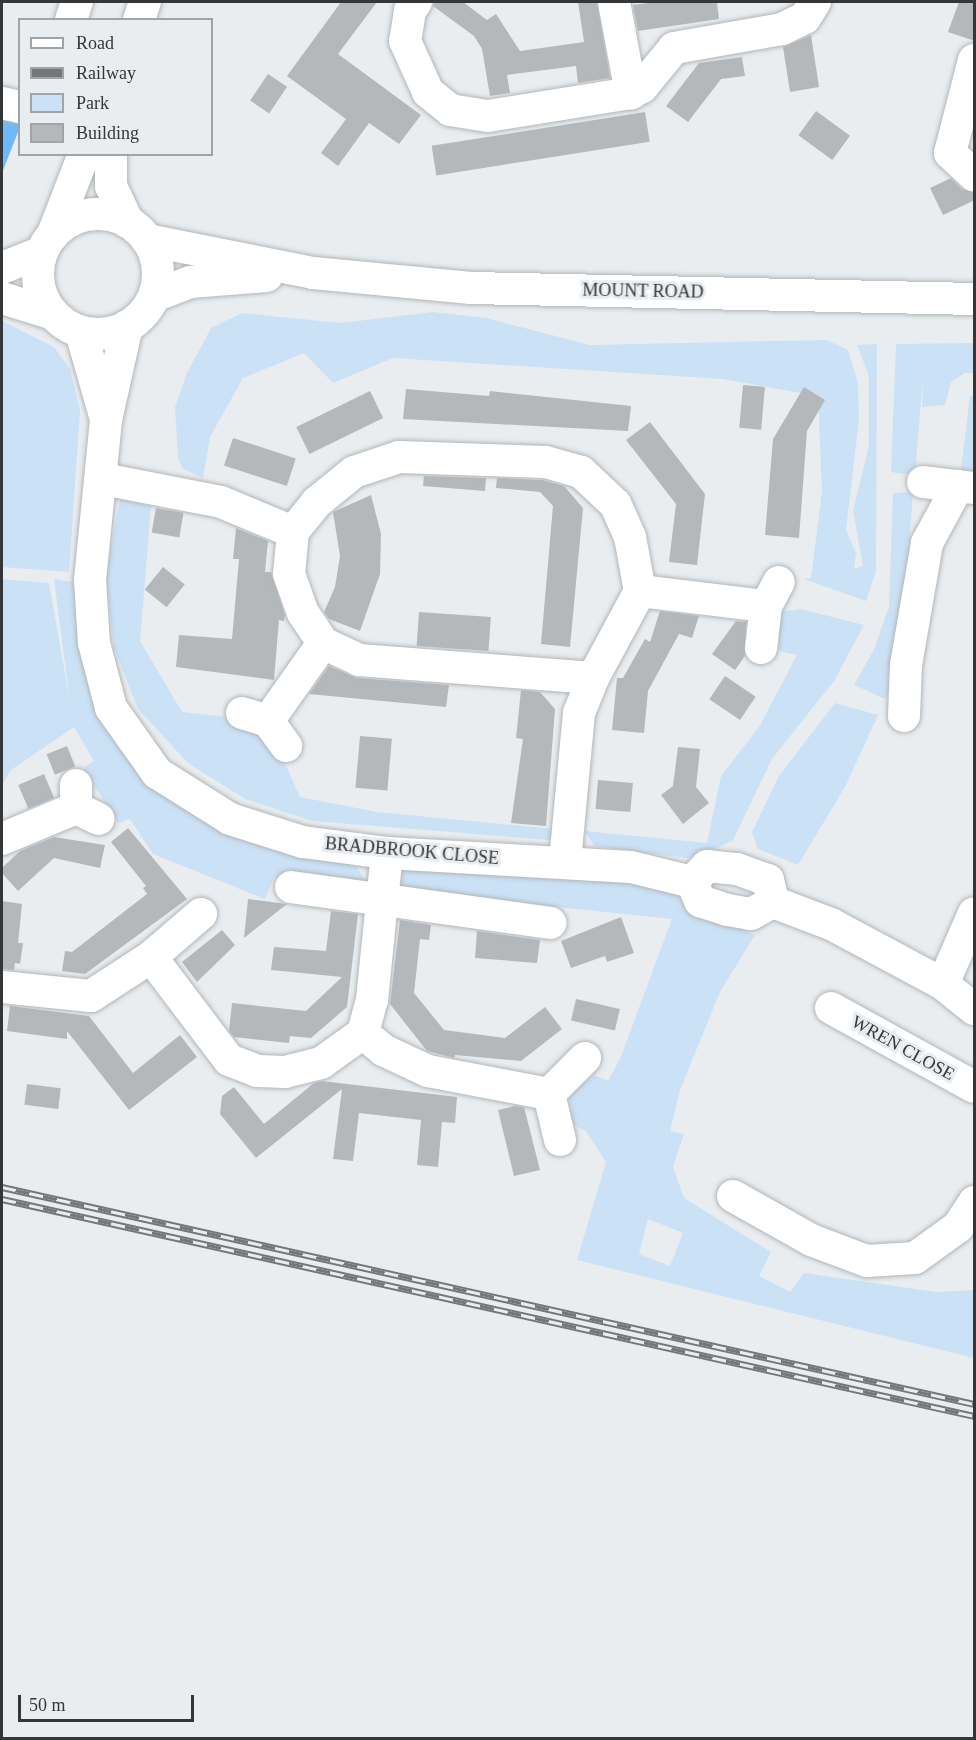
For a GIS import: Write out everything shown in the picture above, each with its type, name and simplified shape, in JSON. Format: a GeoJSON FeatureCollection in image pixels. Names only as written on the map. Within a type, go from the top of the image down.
{"type":"FeatureCollection","features":[{"type":"Feature","properties":{"kind":"street"},"geometry":{"type":"LineString","coordinates":[[72,18],[76,2]]}},
{"type":"Feature","properties":{"kind":"street"},"geometry":{"type":"LineString","coordinates":[[140,18],[145,2]]}},
{"type":"Feature","properties":{"kind":"street"},"geometry":{"type":"LineString","coordinates":[[416,2],[410,11],[405,41],[428,92],[450,110],[488,116],[631,93],[642,87],[674,48],[782,29],[805,18],[815,2]]}},
{"type":"Feature","properties":{"kind":"street"},"geometry":{"type":"LineString","coordinates":[[614,2],[631,93]]}},
{"type":"Feature","properties":{"kind":"street"},"geometry":{"type":"LineString","coordinates":[[975,60],[950,153],[975,175]]}},
{"type":"Feature","properties":{"kind":"street"},"geometry":{"type":"LineString","coordinates":[[2,103],[18,107]]}},
{"type":"Feature","properties":{"kind":"street"},"geometry":{"type":"LineString","coordinates":[[53,314],[42,295],[38,274],[83,156]]}},
{"type":"Feature","properties":{"kind":"street"},"geometry":{"type":"LineString","coordinates":[[2,298],[53,314],[81,332],[97,334],[127,326],[143,314],[154,296],[158,277],[156,257],[111,186],[111,156]]}},
{"type":"Feature","properties":{"kind":"street"},"geometry":{"type":"LineString","coordinates":[[2,268],[48,243],[66,223],[89,215],[113,216],[138,231]]}},
{"type":"Feature","properties":{"kind":"street","name":"MOUNT ROAD"},"geometry":{"type":"LineString","coordinates":[[138,231],[313,273],[471,288],[975,299]]}},
{"type":"Feature","properties":{"kind":"street","name":"MOUNT ROAD"},"geometry":{"type":"LineString","coordinates":[[154,296],[190,282],[313,273]]}},
{"type":"Feature","properties":{"kind":"street","name":"BRADBROOK CLOSE"},"geometry":{"type":"LineString","coordinates":[[127,326],[106,420],[103,479],[90,580],[94,643],[111,708],[157,773],[230,819],[303,842],[387,852],[565,861],[631,867],[692,882]]}},
{"type":"Feature","properties":{"kind":"street","name":"BRADBROOK CLOSE"},"geometry":{"type":"LineString","coordinates":[[81,332],[106,420]]}},
{"type":"Feature","properties":{"kind":"street"},"geometry":{"type":"LineString","coordinates":[[565,861],[579,713],[593,678],[640,591],[630,537],[615,504],[580,472],[545,462],[399,457],[354,472],[317,502],[293,532],[289,574],[303,613],[323,643],[359,660],[593,678]]}},
{"type":"Feature","properties":{"kind":"street"},"geometry":{"type":"LineString","coordinates":[[103,479],[221,502],[293,532]]}},
{"type":"Feature","properties":{"kind":"street"},"geometry":{"type":"LineString","coordinates":[[904,716],[906,665],[927,543],[966,487],[923,482]]}},
{"type":"Feature","properties":{"kind":"street"},"geometry":{"type":"LineString","coordinates":[[640,591],[772,594],[761,648]]}},
{"type":"Feature","properties":{"kind":"street"},"geometry":{"type":"LineString","coordinates":[[286,746],[255,717],[323,643]]}},
{"type":"Feature","properties":{"kind":"street"},"geometry":{"type":"LineString","coordinates":[[2,839],[84,804]]}},
{"type":"Feature","properties":{"kind":"street"},"geometry":{"type":"LineString","coordinates":[[151,957],[229,1060],[257,1071],[285,1072],[321,1063],[363,1033],[372,1000],[387,852]]}},
{"type":"Feature","properties":{"kind":"street"},"geometry":{"type":"LineString","coordinates":[[706,866],[737,868],[768,880],[772,902],[751,914],[728,910],[700,901],[692,882],[706,866]]}},
{"type":"Feature","properties":{"kind":"street"},"geometry":{"type":"LineString","coordinates":[[291,887],[551,923]]}},
{"type":"Feature","properties":{"kind":"street"},"geometry":{"type":"LineString","coordinates":[[772,902],[831,924],[943,984],[975,1009]]}},
{"type":"Feature","properties":{"kind":"street"},"geometry":{"type":"LineString","coordinates":[[943,984],[975,913]]}},
{"type":"Feature","properties":{"kind":"street"},"geometry":{"type":"LineString","coordinates":[[2,987],[91,996],[151,957],[201,914]]}},
{"type":"Feature","properties":{"kind":"street","name":"WREN CLOSE"},"geometry":{"type":"LineString","coordinates":[[831,1008],[975,1088]]}},
{"type":"Feature","properties":{"kind":"street"},"geometry":{"type":"LineString","coordinates":[[363,1033],[383,1050],[428,1071],[549,1094]]}},
{"type":"Feature","properties":{"kind":"street"},"geometry":{"type":"LineString","coordinates":[[549,1094],[585,1058]]}},
{"type":"Feature","properties":{"kind":"street"},"geometry":{"type":"LineString","coordinates":[[549,1094],[560,1140]]}},
{"type":"Feature","properties":{"kind":"street"},"geometry":{"type":"LineString","coordinates":[[733,1196],[811,1240],[867,1261],[915,1258],[958,1227],[975,1202]]}},
{"type":"Feature","properties":{"kind":"green space"},"geometry":{"type":"Polygon","coordinates":[[[433,312],[486,318],[590,345],[827,340],[848,350],[858,383],[859,420],[846,530],[856,553],[854,569],[863,566],[853,511],[869,445],[869,376],[857,345],[877,344],[876,571],[866,601],[804,579],[811,578],[822,492],[818,396],[723,379],[393,358],[333,383],[304,353],[243,378],[210,437],[203,478],[183,469],[178,458],[175,407],[187,373],[211,328],[242,313],[341,323],[433,312]]]}},
{"type":"Feature","properties":{"kind":"green space"},"geometry":{"type":"Polygon","coordinates":[[[2,321],[54,347],[70,369],[80,411],[69,572],[2,567],[2,321]]]}},
{"type":"Feature","properties":{"kind":"green space"},"geometry":{"type":"Polygon","coordinates":[[[974,343],[974,373],[965,373],[951,382],[945,405],[922,407],[923,375],[915,476],[891,472],[896,344],[974,343]]]}},
{"type":"Feature","properties":{"kind":"green space"},"geometry":{"type":"Polygon","coordinates":[[[970,396],[974,396],[974,479],[960,478],[970,396]]]}},
{"type":"Feature","properties":{"kind":"green space"},"geometry":{"type":"Polygon","coordinates":[[[913,492],[900,667],[885,699],[854,685],[874,649],[889,607],[893,493],[913,492]]]}},
{"type":"Feature","properties":{"kind":"green space"},"geometry":{"type":"Polygon","coordinates":[[[120,499],[151,507],[140,641],[182,712],[228,717],[262,726],[279,750],[300,797],[377,812],[556,829],[550,840],[312,821],[245,799],[188,763],[138,709],[114,648],[106,576],[120,499]]]}},
{"type":"Feature","properties":{"kind":"green space"},"geometry":{"type":"Polygon","coordinates":[[[2,579],[49,583],[70,702],[54,579],[74,582],[83,665],[117,746],[154,790],[214,827],[279,851],[352,860],[370,888],[274,877],[265,899],[153,854],[130,819],[118,823],[83,768],[94,761],[74,727],[11,770],[2,785],[2,579]]]}},
{"type":"Feature","properties":{"kind":"green space"},"geometry":{"type":"Polygon","coordinates":[[[801,609],[864,625],[834,681],[772,759],[733,840],[694,859],[594,846],[585,831],[707,843],[721,776],[759,727],[797,655],[779,651],[779,612],[801,609]]]}},
{"type":"Feature","properties":{"kind":"green space"},"geometry":{"type":"Polygon","coordinates":[[[835,703],[878,715],[845,787],[798,865],[758,849],[752,832],[779,776],[835,703]]]}},
{"type":"Feature","properties":{"kind":"green space"},"geometry":{"type":"Polygon","coordinates":[[[407,864],[672,887],[683,904],[755,935],[720,992],[680,1090],[670,1131],[684,1134],[673,1167],[684,1198],[771,1252],[759,1276],[790,1292],[804,1273],[936,1292],[974,1290],[974,1358],[577,1260],[606,1162],[586,1131],[573,1125],[569,1097],[594,1075],[608,1081],[620,1059],[672,919],[397,890],[407,864]],[[648,1219],[639,1254],[670,1266],[683,1233],[648,1219]]]}},
{"type":"Feature","properties":{"kind":"water"},"geometry":{"type":"Polygon","coordinates":[[[2,120],[18,123],[18,132],[2,173],[2,120]]]}},
{"type":"Feature","properties":{"kind":"building"},"geometry":{"type":"Polygon","coordinates":[[[341,2],[377,2],[338,54],[421,115],[399,144],[369,123],[338,166],[321,153],[346,119],[287,76],[341,2]]]}},
{"type":"Feature","properties":{"kind":"building"},"geometry":{"type":"Polygon","coordinates":[[[463,2],[487,20],[496,14],[520,51],[584,42],[578,2],[597,2],[610,78],[578,83],[576,66],[507,75],[510,93],[490,96],[482,49],[474,36],[433,6],[434,3],[463,2]]]}},
{"type":"Feature","properties":{"kind":"building"},"geometry":{"type":"Polygon","coordinates":[[[656,2],[717,2],[719,19],[638,31],[633,5],[656,2]]]}},
{"type":"Feature","properties":{"kind":"building"},"geometry":{"type":"Polygon","coordinates":[[[959,2],[975,2],[975,41],[948,32],[959,2]]]}},
{"type":"Feature","properties":{"kind":"building"},"geometry":{"type":"Polygon","coordinates":[[[811,35],[819,87],[790,92],[783,47],[811,35]]]}},
{"type":"Feature","properties":{"kind":"building"},"geometry":{"type":"Polygon","coordinates":[[[742,57],[745,76],[721,79],[688,122],[666,106],[699,63],[742,57]]]}},
{"type":"Feature","properties":{"kind":"building"},"geometry":{"type":"Polygon","coordinates":[[[268,74],[287,87],[269,113],[250,101],[268,74]]]}},
{"type":"Feature","properties":{"kind":"building"},"geometry":{"type":"Polygon","coordinates":[[[816,111],[850,136],[832,160],[798,135],[816,111]]]}},
{"type":"Feature","properties":{"kind":"building"},"geometry":{"type":"Polygon","coordinates":[[[645,112],[650,142],[436,175],[432,146],[645,112]]]}},
{"type":"Feature","properties":{"kind":"building"},"geometry":{"type":"Polygon","coordinates":[[[951,178],[962,189],[975,192],[975,200],[943,215],[930,188],[951,178]]]}},
{"type":"Feature","properties":{"kind":"building"},"geometry":{"type":"Polygon","coordinates":[[[743,385],[765,387],[761,430],[739,428],[743,385]]]}},
{"type":"Feature","properties":{"kind":"building"},"geometry":{"type":"Polygon","coordinates":[[[804,387],[825,400],[807,431],[799,538],[765,535],[773,439],[804,387]]]}},
{"type":"Feature","properties":{"kind":"building"},"geometry":{"type":"Polygon","coordinates":[[[406,389],[489,396],[490,391],[631,406],[628,431],[403,419],[406,389]]]}},
{"type":"Feature","properties":{"kind":"building"},"geometry":{"type":"Polygon","coordinates":[[[370,391],[383,418],[309,454],[296,427],[370,391]]]}},
{"type":"Feature","properties":{"kind":"building"},"geometry":{"type":"Polygon","coordinates":[[[650,422],[705,494],[697,565],[669,562],[676,504],[626,440],[650,422]]]}},
{"type":"Feature","properties":{"kind":"building"},"geometry":{"type":"Polygon","coordinates":[[[233,438],[296,458],[287,486],[224,466],[233,438]]]}},
{"type":"Feature","properties":{"kind":"building"},"geometry":{"type":"Polygon","coordinates":[[[424,476],[486,478],[485,491],[423,486],[424,476]]]}},
{"type":"Feature","properties":{"kind":"building"},"geometry":{"type":"Polygon","coordinates":[[[497,478],[542,480],[564,486],[583,508],[570,647],[541,644],[553,506],[540,492],[496,488],[497,478]]]}},
{"type":"Feature","properties":{"kind":"building"},"geometry":{"type":"Polygon","coordinates":[[[371,495],[381,534],[380,574],[360,631],[329,619],[324,612],[335,587],[340,556],[333,512],[371,495]]]}},
{"type":"Feature","properties":{"kind":"building"},"geometry":{"type":"Polygon","coordinates":[[[156,508],[184,513],[179,537],[152,533],[156,508]]]}},
{"type":"Feature","properties":{"kind":"building"},"geometry":{"type":"Polygon","coordinates":[[[236,528],[268,541],[265,572],[271,572],[285,615],[284,621],[279,620],[274,680],[176,667],[179,635],[232,639],[239,559],[233,559],[236,528]]]}},
{"type":"Feature","properties":{"kind":"building"},"geometry":{"type":"Polygon","coordinates":[[[163,567],[185,585],[167,607],[145,590],[163,567]]]}},
{"type":"Feature","properties":{"kind":"building"},"geometry":{"type":"Polygon","coordinates":[[[660,611],[699,616],[692,638],[679,634],[648,691],[644,733],[612,730],[617,678],[623,678],[645,639],[650,642],[660,611]]]}},
{"type":"Feature","properties":{"kind":"building"},"geometry":{"type":"Polygon","coordinates":[[[419,612],[491,617],[488,651],[417,646],[419,612]]]}},
{"type":"Feature","properties":{"kind":"building"},"geometry":{"type":"Polygon","coordinates":[[[736,621],[746,622],[745,656],[735,670],[712,654],[736,621]]]}},
{"type":"Feature","properties":{"kind":"building"},"geometry":{"type":"Polygon","coordinates":[[[329,666],[357,678],[449,685],[446,707],[309,694],[329,666]]]}},
{"type":"Feature","properties":{"kind":"building"},"geometry":{"type":"Polygon","coordinates":[[[725,676],[756,697],[740,720],[709,699],[725,676]]]}},
{"type":"Feature","properties":{"kind":"building"},"geometry":{"type":"Polygon","coordinates":[[[521,690],[540,692],[555,709],[546,826],[511,823],[523,739],[516,738],[521,690]]]}},
{"type":"Feature","properties":{"kind":"building"},"geometry":{"type":"Polygon","coordinates":[[[360,736],[392,739],[387,791],[355,788],[360,736]]]}},
{"type":"Feature","properties":{"kind":"building"},"geometry":{"type":"Polygon","coordinates":[[[67,746],[75,766],[55,775],[47,754],[67,746]]]}},
{"type":"Feature","properties":{"kind":"building"},"geometry":{"type":"Polygon","coordinates":[[[678,747],[700,749],[696,787],[709,803],[683,824],[661,795],[673,786],[678,747]]]}},
{"type":"Feature","properties":{"kind":"building"},"geometry":{"type":"Polygon","coordinates":[[[44,774],[54,798],[28,809],[18,785],[44,774]]]}},
{"type":"Feature","properties":{"kind":"building"},"geometry":{"type":"Polygon","coordinates":[[[598,780],[633,783],[630,812],[595,809],[598,780]]]}},
{"type":"Feature","properties":{"kind":"building"},"geometry":{"type":"Polygon","coordinates":[[[128,828],[187,899],[85,974],[62,971],[65,951],[72,952],[147,894],[143,888],[146,886],[111,842],[128,828]]]}},
{"type":"Feature","properties":{"kind":"building"},"geometry":{"type":"Polygon","coordinates":[[[54,837],[105,845],[100,868],[54,858],[18,891],[2,873],[2,868],[20,851],[54,837]]]}},
{"type":"Feature","properties":{"kind":"building"},"geometry":{"type":"Polygon","coordinates":[[[248,899],[287,904],[244,938],[248,899]]]}},
{"type":"Feature","properties":{"kind":"building"},"geometry":{"type":"Polygon","coordinates":[[[2,901],[22,904],[18,943],[23,943],[20,964],[15,963],[14,970],[2,969],[2,901]]]}},
{"type":"Feature","properties":{"kind":"building"},"geometry":{"type":"Polygon","coordinates":[[[331,911],[358,914],[347,1007],[311,1038],[290,1036],[289,1043],[234,1037],[229,1031],[232,1003],[306,1011],[342,977],[271,970],[274,947],[326,951],[331,911]]]}},
{"type":"Feature","properties":{"kind":"building"},"geometry":{"type":"Polygon","coordinates":[[[621,917],[634,953],[607,962],[605,956],[571,968],[561,941],[621,917]]]}},
{"type":"Feature","properties":{"kind":"building"},"geometry":{"type":"Polygon","coordinates":[[[400,920],[431,925],[429,940],[420,939],[414,993],[444,1030],[505,1038],[545,1007],[562,1029],[521,1061],[455,1055],[454,1058],[427,1051],[390,1004],[400,920]]]}},
{"type":"Feature","properties":{"kind":"building"},"geometry":{"type":"Polygon","coordinates":[[[222,930],[235,945],[197,982],[182,962],[222,930]]]}},
{"type":"Feature","properties":{"kind":"building"},"geometry":{"type":"Polygon","coordinates":[[[477,931],[540,940],[537,963],[475,958],[477,931]]]}},
{"type":"Feature","properties":{"kind":"building"},"geometry":{"type":"Polygon","coordinates":[[[576,999],[620,1009],[615,1031],[571,1020],[576,999]]]}},
{"type":"Feature","properties":{"kind":"building"},"geometry":{"type":"Polygon","coordinates":[[[10,1006],[89,1016],[133,1073],[180,1035],[197,1057],[129,1110],[67,1031],[67,1039],[7,1031],[10,1006]]]}},
{"type":"Feature","properties":{"kind":"building"},"geometry":{"type":"Polygon","coordinates":[[[322,1081],[457,1097],[455,1123],[442,1122],[438,1167],[417,1165],[421,1120],[359,1113],[353,1161],[333,1159],[342,1089],[256,1158],[220,1114],[222,1096],[234,1087],[264,1124],[314,1083],[322,1081]]]}},
{"type":"Feature","properties":{"kind":"building"},"geometry":{"type":"Polygon","coordinates":[[[27,1084],[61,1088],[58,1109],[24,1105],[27,1084]]]}},
{"type":"Feature","properties":{"kind":"building"},"geometry":{"type":"Polygon","coordinates":[[[515,1106],[524,1107],[540,1170],[514,1176],[498,1110],[515,1106]]]}},
{"type":"Feature","properties":{"kind":"railway"},"geometry":{"type":"LineString","coordinates":[[2,1187],[974,1404]]}},
{"type":"Feature","properties":{"kind":"railway"},"geometry":{"type":"LineString","coordinates":[[2,1199],[974,1416]]}}]}
